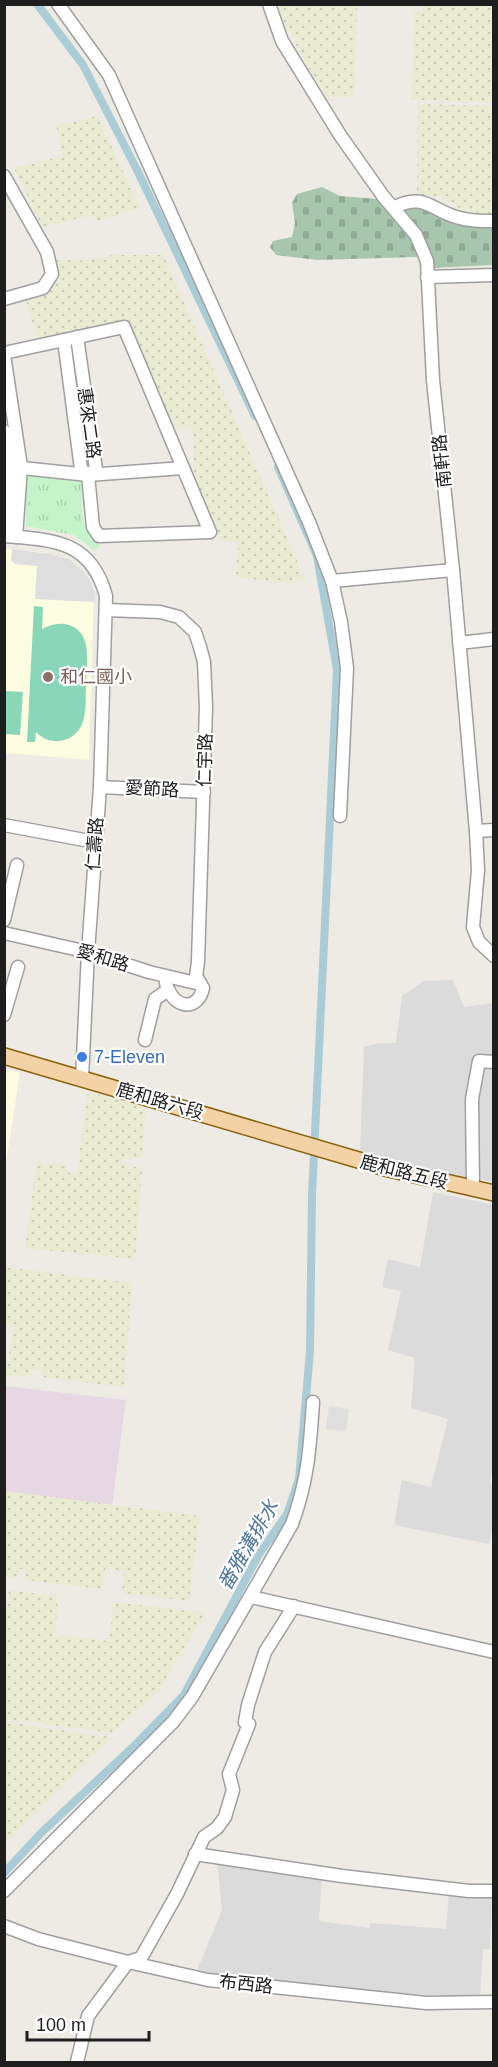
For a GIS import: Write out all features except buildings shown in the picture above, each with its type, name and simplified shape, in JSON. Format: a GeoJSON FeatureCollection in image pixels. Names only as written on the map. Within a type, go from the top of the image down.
{"type":"FeatureCollection","features":[{"type":"Feature","properties":{"kind":"main road","name":"鹿和路六段"},"geometry":{"type":"LineString","coordinates":[[4,1056],[315,1148]]}},
{"type":"Feature","properties":{"kind":"main road","name":"鹿和路五段"},"geometry":{"type":"LineString","coordinates":[[315,1148],[400,1172],[494,1193]]}},
{"type":"Feature","properties":{"kind":"street"},"geometry":{"type":"LineString","coordinates":[[58,4],[109,75],[309,522],[332,581],[341,622],[347,669],[340,816]]}},
{"type":"Feature","properties":{"kind":"street","name":"南軒路"},"geometry":{"type":"LineString","coordinates":[[269,4],[282,41],[340,135],[420,243],[427,261],[433,380],[453,570],[476,831],[478,870],[473,927],[479,942],[494,956]]}},
{"type":"Feature","properties":{"kind":"street"},"geometry":{"type":"LineString","coordinates":[[4,176],[47,252],[52,274],[43,288],[4,299]]}},
{"type":"Feature","properties":{"kind":"street"},"geometry":{"type":"LineString","coordinates":[[393,208],[402,204],[423,202],[457,218],[471,221],[494,221]]}},
{"type":"Feature","properties":{"kind":"street"},"geometry":{"type":"LineString","coordinates":[[427,277],[494,275]]}},
{"type":"Feature","properties":{"kind":"street"},"geometry":{"type":"LineString","coordinates":[[9,536],[12,467],[4,354],[124,327],[210,532],[99,536],[93,527],[88,475]]}},
{"type":"Feature","properties":{"kind":"street","name":"惠來二路"},"geometry":{"type":"LineString","coordinates":[[64,339],[81,469],[88,475],[96,468],[77,337]]}},
{"type":"Feature","properties":{"kind":"street"},"geometry":{"type":"LineString","coordinates":[[4,431],[12,467]]}},
{"type":"Feature","properties":{"kind":"street"},"geometry":{"type":"LineString","coordinates":[[12,467],[88,475],[183,468]]}},
{"type":"Feature","properties":{"kind":"street","name":"仁壽路"},"geometry":{"type":"LineString","coordinates":[[9,536],[53,540],[80,553],[98,574],[105,596],[100,786],[82,1079]]}},
{"type":"Feature","properties":{"kind":"street"},"geometry":{"type":"LineString","coordinates":[[332,581],[453,570]]}},
{"type":"Feature","properties":{"kind":"street","name":"仁宇路"},"geometry":{"type":"LineString","coordinates":[[106,610],[160,612],[178,617],[195,632],[204,662],[206,696],[204,792],[196,976],[200,984]]}},
{"type":"Feature","properties":{"kind":"street"},"geometry":{"type":"LineString","coordinates":[[459,643],[494,639]]}},
{"type":"Feature","properties":{"kind":"street","name":"愛節路"},"geometry":{"type":"LineString","coordinates":[[100,786],[204,792]]}},
{"type":"Feature","properties":{"kind":"street"},"geometry":{"type":"LineString","coordinates":[[4,825],[95,842]]}},
{"type":"Feature","properties":{"kind":"street"},"geometry":{"type":"LineString","coordinates":[[476,831],[494,830]]}},
{"type":"Feature","properties":{"kind":"street"},"geometry":{"type":"LineString","coordinates":[[4,920],[17,865]]}},
{"type":"Feature","properties":{"kind":"street","name":"愛和路"},"geometry":{"type":"LineString","coordinates":[[4,933],[88,952],[165,977],[200,984]]}},
{"type":"Feature","properties":{"kind":"street"},"geometry":{"type":"LineString","coordinates":[[4,1015],[18,967]]}},
{"type":"Feature","properties":{"kind":"street"},"geometry":{"type":"LineString","coordinates":[[165,977],[168,990],[178,1001],[187,1004],[195,1004],[201,998],[203,988],[200,984]]}},
{"type":"Feature","properties":{"kind":"street"},"geometry":{"type":"LineString","coordinates":[[145,1040],[155,999],[168,990]]}},
{"type":"Feature","properties":{"kind":"street"},"geometry":{"type":"LineString","coordinates":[[473,1189],[472,1099],[479,1060],[494,1062]]}},
{"type":"Feature","properties":{"kind":"street"},"geometry":{"type":"LineString","coordinates":[[4,1891],[183,1711],[292,1524],[301,1498],[310,1457],[313,1402]]}},
{"type":"Feature","properties":{"kind":"street"},"geometry":{"type":"LineString","coordinates":[[251,1597],[494,1652]]}},
{"type":"Feature","properties":{"kind":"street"},"geometry":{"type":"LineString","coordinates":[[76,2062],[88,2016],[128,1962],[141,1958],[146,1952],[204,1837],[217,1828],[225,1817],[233,1790],[229,1774],[249,1724],[245,1722],[248,1705],[265,1652],[294,1606]]}},
{"type":"Feature","properties":{"kind":"street"},"geometry":{"type":"LineString","coordinates":[[195,1854],[342,1876],[469,1891],[494,1891]]}},
{"type":"Feature","properties":{"kind":"street","name":"布西路"},"geometry":{"type":"LineString","coordinates":[[4,1926],[38,1939],[208,1980],[426,2003],[494,2002]]}},
{"type":"Feature","properties":{"kind":"shaded area"},"geometry":{"type":"Polygon","coordinates":[[[278,5],[357,5],[354,97],[327,97],[308,67],[281,16],[278,5]]]}},
{"type":"Feature","properties":{"kind":"shaded area"},"geometry":{"type":"Polygon","coordinates":[[[424,5],[493,5],[493,102],[412,100],[414,11],[422,12],[424,5]]]}},
{"type":"Feature","properties":{"kind":"shaded area"},"geometry":{"type":"Polygon","coordinates":[[[418,104],[493,106],[493,215],[471,215],[440,196],[417,195],[418,104]]]}},
{"type":"Feature","properties":{"kind":"shaded area"},"geometry":{"type":"Polygon","coordinates":[[[97,116],[140,208],[96,221],[93,215],[42,227],[14,168],[63,156],[56,126],[97,116]]]}},
{"type":"Feature","properties":{"kind":"shaded area"},"geometry":{"type":"Polygon","coordinates":[[[114,255],[163,255],[304,577],[293,584],[236,577],[238,542],[219,540],[193,478],[192,427],[172,428],[127,319],[38,341],[25,297],[45,292],[51,286],[54,280],[53,259],[78,261],[114,255]]]}},
{"type":"Feature","properties":{"kind":"shaded area","name":"和仁國小"},"geometry":{"type":"Polygon","coordinates":[[[4,549],[40,552],[69,559],[84,572],[94,591],[89,760],[5,753],[4,549]]]}},
{"type":"Feature","properties":{"kind":"shaded area"},"geometry":{"type":"Polygon","coordinates":[[[12,549],[69,559],[84,572],[90,581],[95,602],[35,599],[37,566],[15,564],[11,560],[12,549]]]}},
{"type":"Feature","properties":{"kind":"shaded area"},"geometry":{"type":"Polygon","coordinates":[[[453,980],[464,1007],[493,1003],[493,1182],[409,1166],[360,1152],[364,1047],[379,1043],[396,1043],[402,996],[424,981],[453,980]]]}},
{"type":"Feature","properties":{"kind":"shaded area"},"geometry":{"type":"Polygon","coordinates":[[[4,1069],[20,1073],[5,1169],[4,1069]]]}},
{"type":"Feature","properties":{"kind":"shaded area"},"geometry":{"type":"Polygon","coordinates":[[[88,1092],[146,1107],[142,1158],[123,1158],[122,1165],[142,1168],[135,1259],[25,1248],[37,1162],[66,1166],[68,1173],[77,1172],[88,1092]]]}},
{"type":"Feature","properties":{"kind":"shaded area"},"geometry":{"type":"Polygon","coordinates":[[[433,1192],[493,1205],[494,1462],[490,1483],[493,1485],[494,1520],[489,1544],[394,1525],[402,1480],[431,1487],[448,1419],[411,1408],[415,1358],[388,1350],[401,1291],[382,1287],[388,1259],[420,1267],[433,1192]]]}},
{"type":"Feature","properties":{"kind":"shaded area"},"geometry":{"type":"Polygon","coordinates":[[[5,1267],[132,1283],[124,1387],[41,1377],[42,1370],[32,1369],[31,1377],[5,1375],[14,1327],[5,1325],[5,1267]]]}},
{"type":"Feature","properties":{"kind":"shaded area"},"geometry":{"type":"Polygon","coordinates":[[[5,1386],[126,1400],[112,1505],[5,1491],[5,1386]]]}},
{"type":"Feature","properties":{"kind":"shaded area"},"geometry":{"type":"Polygon","coordinates":[[[329,1406],[349,1409],[346,1431],[326,1429],[329,1406]]]}},
{"type":"Feature","properties":{"kind":"shaded area"},"geometry":{"type":"Polygon","coordinates":[[[5,1491],[200,1516],[189,1601],[122,1593],[124,1571],[105,1568],[102,1589],[26,1580],[26,1569],[19,1569],[16,1579],[5,1577],[5,1491]]]}},
{"type":"Feature","properties":{"kind":"shaded area"},"geometry":{"type":"Polygon","coordinates":[[[9,1590],[58,1596],[55,1635],[109,1641],[114,1602],[205,1613],[158,1691],[112,1733],[5,1719],[4,1632],[9,1590]]]}},
{"type":"Feature","properties":{"kind":"shaded area"},"geometry":{"type":"Polygon","coordinates":[[[4,1722],[111,1737],[5,1843],[4,1722]]]}},
{"type":"Feature","properties":{"kind":"shaded area"},"geometry":{"type":"Polygon","coordinates":[[[217,1861],[322,1876],[319,1921],[369,1928],[371,1923],[446,1929],[449,1892],[492,1892],[490,1949],[483,1949],[480,1997],[383,1993],[201,1975],[198,1968],[222,1910],[217,1861]]]}},
{"type":"Feature","properties":{"kind":"green space"},"geometry":{"type":"Polygon","coordinates":[[[322,187],[340,196],[378,199],[414,239],[417,257],[317,260],[276,255],[270,247],[273,241],[292,237],[295,223],[292,203],[297,194],[322,187]]]}},
{"type":"Feature","properties":{"kind":"green space"},"geometry":{"type":"Polygon","coordinates":[[[411,207],[425,209],[453,222],[493,225],[493,265],[432,268],[429,250],[423,236],[403,209],[411,207]]]}},
{"type":"Feature","properties":{"kind":"green space"},"geometry":{"type":"Polygon","coordinates":[[[25,475],[81,482],[83,521],[102,542],[95,551],[74,535],[26,526],[25,475]]]}},
{"type":"Feature","properties":{"kind":"green space"},"geometry":{"type":"Polygon","coordinates":[[[34,606],[43,607],[42,629],[55,624],[69,625],[82,635],[87,651],[84,720],[73,735],[61,741],[48,740],[36,732],[35,742],[27,742],[34,606]]]}},
{"type":"Feature","properties":{"kind":"green space"},"geometry":{"type":"Polygon","coordinates":[[[5,691],[23,692],[20,735],[5,734],[5,691]]]}},
{"type":"Feature","properties":{"kind":"waterway"},"geometry":{"type":"LineString","coordinates":[[37,4],[83,65],[137,170],[255,416]]}},
{"type":"Feature","properties":{"kind":"waterway","name":"番雅溝排水"},"geometry":{"type":"LineString","coordinates":[[4,1873],[42,1832],[133,1747],[184,1695],[258,1556],[287,1514],[299,1479],[310,1351],[312,1196],[337,670],[317,556],[278,467]]}},
{"type":"Feature","properties":{"kind":"place","name":"和仁國小"},"geometry":{"type":"Point","coordinates":[48,677]}},
{"type":"Feature","properties":{"kind":"place","name":"7-Eleven"},"geometry":{"type":"Point","coordinates":[82,1057]}}]}
